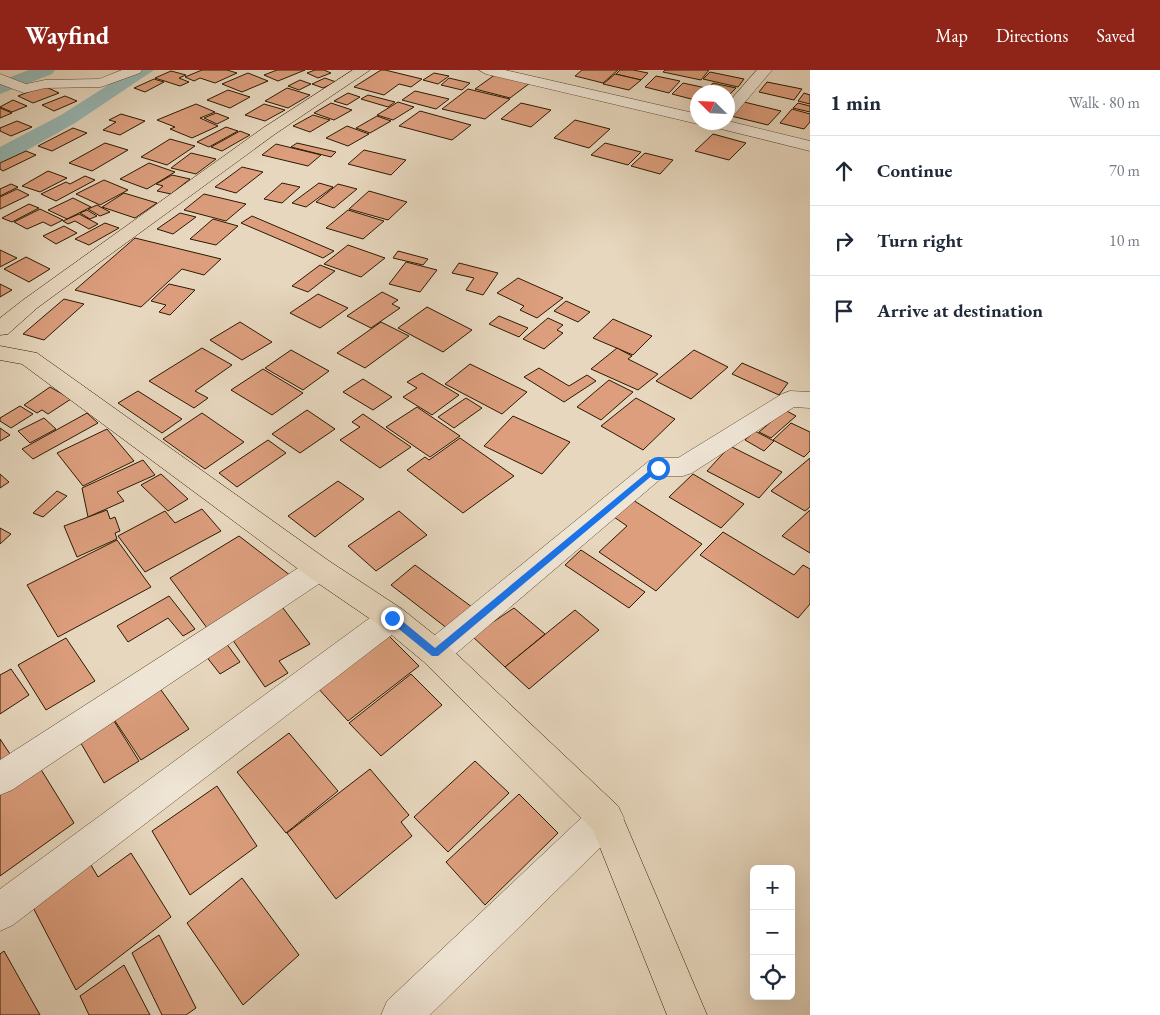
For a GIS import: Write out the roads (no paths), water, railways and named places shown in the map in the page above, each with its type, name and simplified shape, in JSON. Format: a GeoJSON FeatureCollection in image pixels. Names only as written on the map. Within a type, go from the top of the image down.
{"type":"FeatureCollection","features":[{"type":"Feature","properties":{"kind":"main road"},"geometry":{"type":"LineString","coordinates":[[0,330],[30,304],[269,131],[363,70]]}},
{"type":"Feature","properties":{"kind":"main road"},"geometry":{"type":"LineString","coordinates":[[0,353],[29,358],[319,569],[392,618],[435,653],[606,818],[687,1015]]}},
{"type":"Feature","properties":{"kind":"street"},"geometry":{"type":"LineString","coordinates":[[0,78],[20,70]]}},
{"type":"Feature","properties":{"kind":"street"},"geometry":{"type":"LineString","coordinates":[[0,78],[24,89],[45,84],[101,83],[135,70]]}},
{"type":"Feature","properties":{"kind":"street"},"geometry":{"type":"LineString","coordinates":[[486,70],[524,74],[690,117]]}},
{"type":"Feature","properties":{"kind":"street"},"geometry":{"type":"LineString","coordinates":[[735,102],[765,70]]}},
{"type":"Feature","properties":{"kind":"street"},"geometry":{"type":"LineString","coordinates":[[735,124],[808,142]]}},
{"type":"Feature","properties":{"kind":"street"},"geometry":{"type":"LineString","coordinates":[[435,653],[658,468],[683,467],[790,399],[810,400]]}},
{"type":"Feature","properties":{"kind":"street"},"geometry":{"type":"LineString","coordinates":[[0,779],[319,569]]}},
{"type":"Feature","properties":{"kind":"street"},"geometry":{"type":"LineString","coordinates":[[0,912],[392,618]]}},
{"type":"Feature","properties":{"kind":"street"},"geometry":{"type":"LineString","coordinates":[[401,1015],[606,818]]}},
{"type":"Feature","properties":{"kind":"waterway"},"geometry":{"type":"LineString","coordinates":[[0,88],[46,70]]}},
{"type":"Feature","properties":{"kind":"waterway"},"geometry":{"type":"LineString","coordinates":[[0,156],[68,119],[145,70]]}}]}
